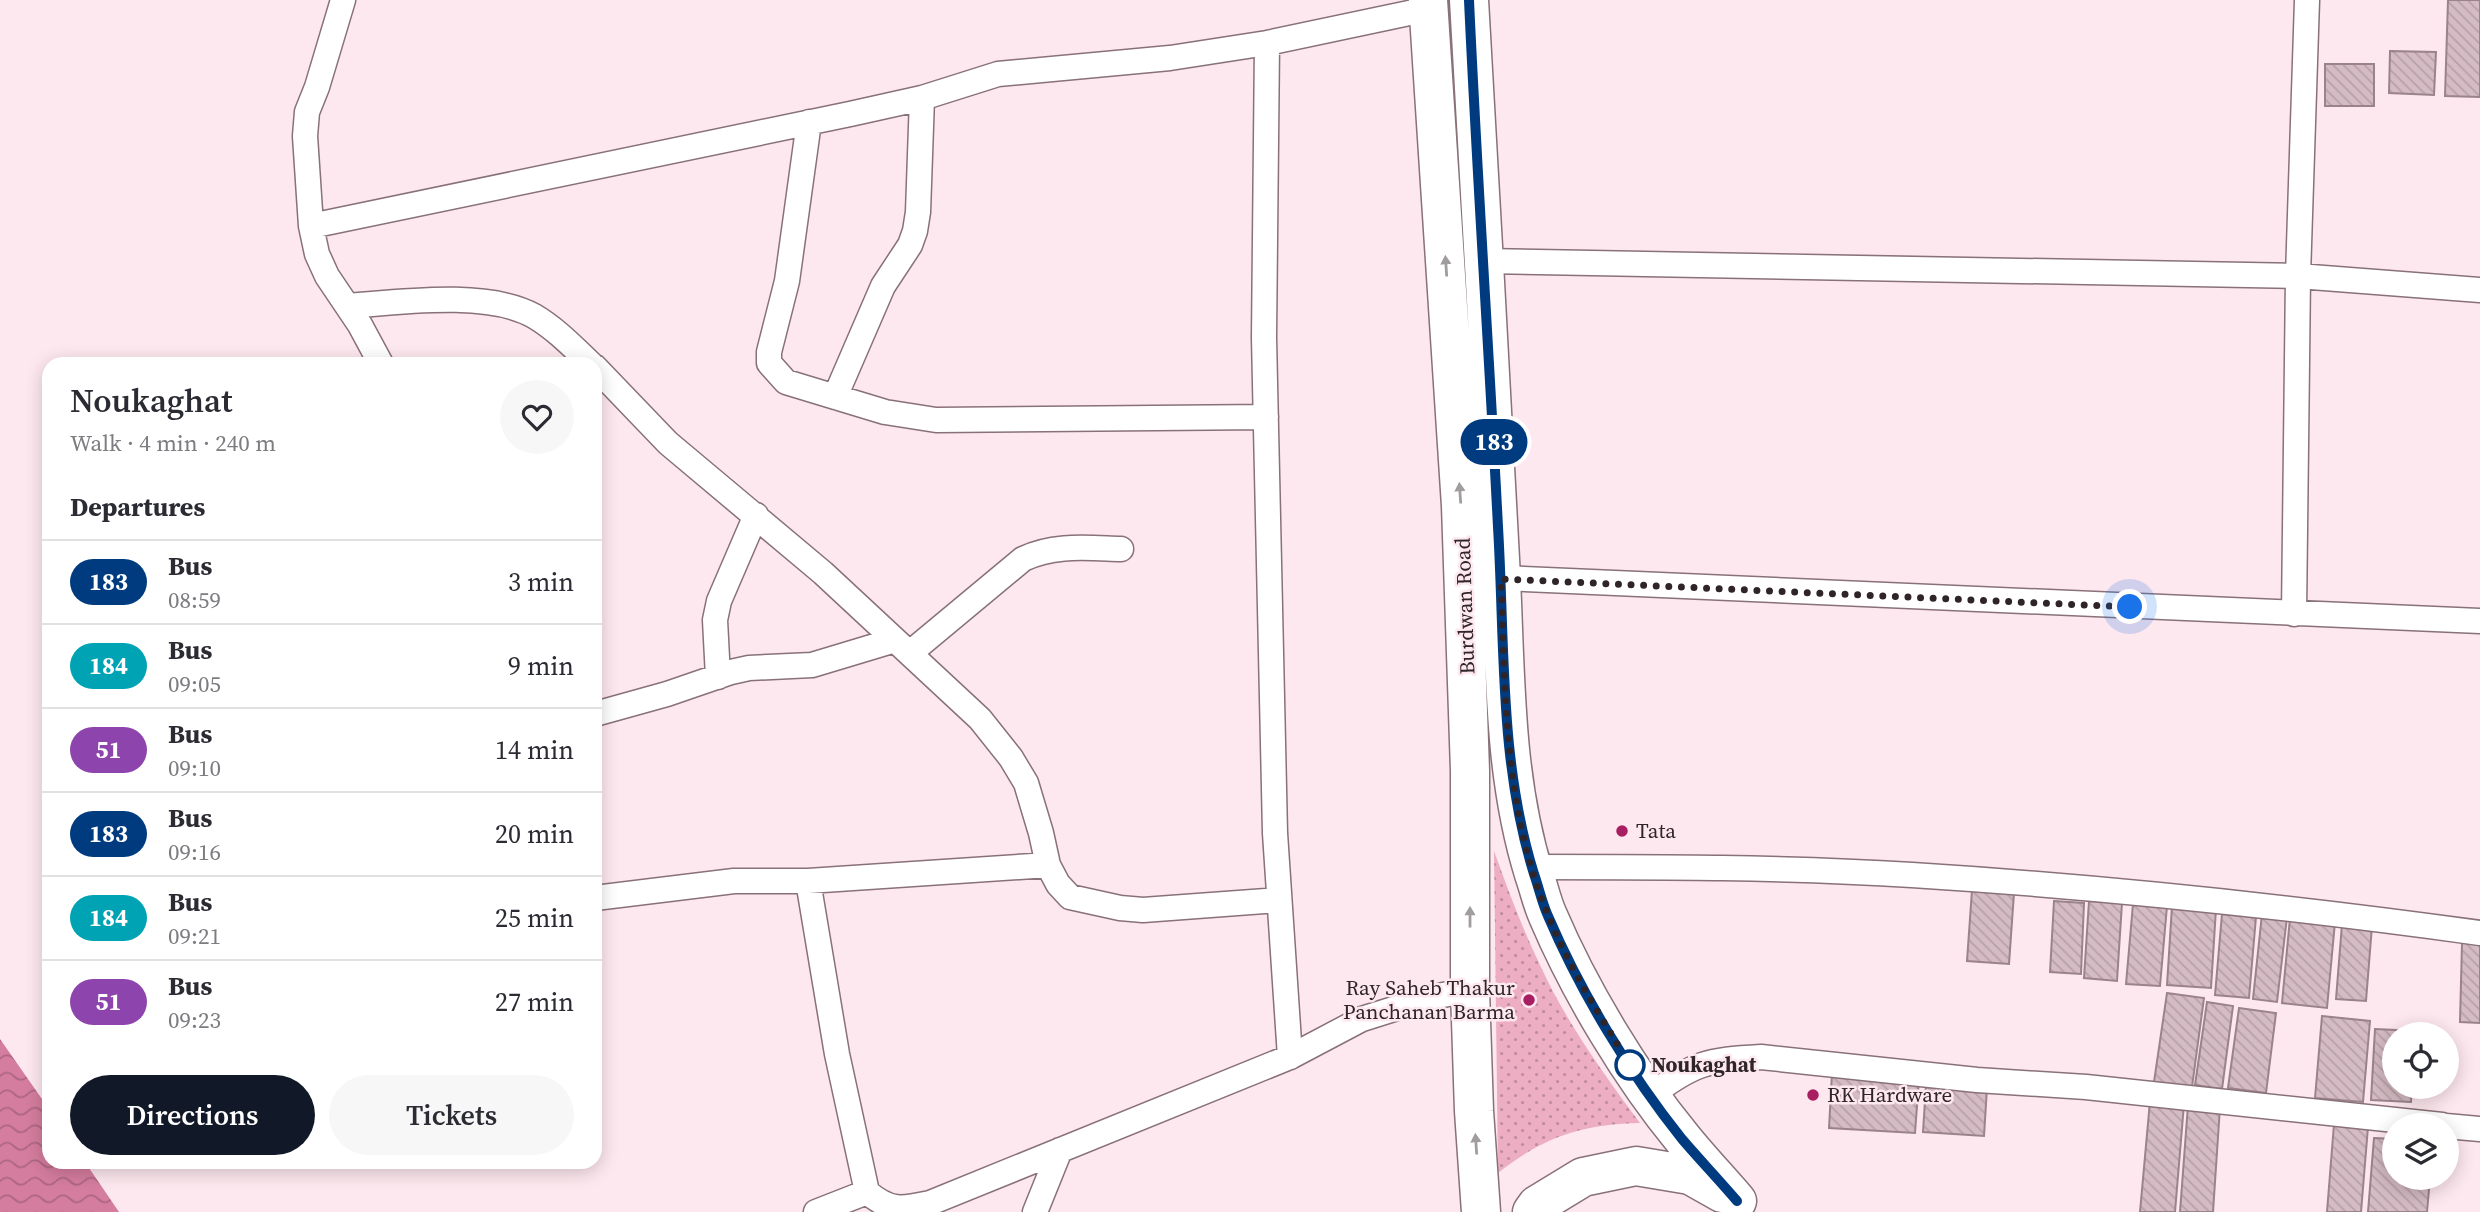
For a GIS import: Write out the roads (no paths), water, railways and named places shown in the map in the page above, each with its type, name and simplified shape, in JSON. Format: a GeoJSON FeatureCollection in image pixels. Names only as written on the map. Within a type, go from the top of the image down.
{"type":"FeatureCollection","features":[{"type":"Feature","properties":{"kind":"main road","name":"Burdwan Road"},"geometry":{"type":"LineString","coordinates":[[1469,0],[1501,579],[1487,696],[1470,990],[1481,1212]]}},
{"type":"Feature","properties":{"kind":"main road","name":"Burdwan Road"},"geometry":{"type":"LineString","coordinates":[[1428,4],[1461,506],[1487,696],[1547,915],[1577,974],[1650,1096],[1742,1207]]}},
{"type":"Feature","properties":{"kind":"main road"},"geometry":{"type":"LineString","coordinates":[[1532,1212],[1537,1205],[1583,1177],[1636,1166],[1690,1175],[1742,1207]]}},
{"type":"Feature","properties":{"kind":"street"},"geometry":{"type":"LineString","coordinates":[[343,0],[307,112],[305,136],[311,226],[317,254],[327,276],[348,306],[377,357]]}},
{"type":"Feature","properties":{"kind":"street"},"geometry":{"type":"LineString","coordinates":[[2294,614],[2298,276],[2308,0]]}},
{"type":"Feature","properties":{"kind":"street"},"geometry":{"type":"LineString","coordinates":[[311,226],[922,98],[998,74],[1170,58],[1267,43],[1428,4]]}},
{"type":"Feature","properties":{"kind":"street"},"geometry":{"type":"LineString","coordinates":[[1267,43],[1264,338],[1275,833],[1290,1057]]}},
{"type":"Feature","properties":{"kind":"street"},"geometry":{"type":"LineString","coordinates":[[835,397],[883,286],[910,244],[915,230],[922,98]]}},
{"type":"Feature","properties":{"kind":"street"},"geometry":{"type":"LineString","coordinates":[[809,122],[789,270],[769,352],[769,363],[786,382],[885,412],[936,420],[1266,417]]}},
{"type":"Feature","properties":{"kind":"street"},"geometry":{"type":"LineString","coordinates":[[1483,261],[2298,276],[2480,290]]}},
{"type":"Feature","properties":{"kind":"street"},"geometry":{"type":"LineString","coordinates":[[348,306],[472,301],[507,307],[531,315],[554,330],[583,357]]}},
{"type":"Feature","properties":{"kind":"street"},"geometry":{"type":"LineString","coordinates":[[602,375],[668,443],[823,573],[980,719],[1011,758],[1030,794],[1048,865],[1058,884],[1070,897],[1143,910],[1279,900]]}},
{"type":"Feature","properties":{"kind":"street"},"geometry":{"type":"LineString","coordinates":[[718,677],[715,620],[719,601],[756,515]]}},
{"type":"Feature","properties":{"kind":"street"},"geometry":{"type":"LineString","coordinates":[[602,712],[749,668],[812,665],[903,647],[1023,559],[1038,552],[1059,548],[1121,549]]}},
{"type":"Feature","properties":{"kind":"street"},"geometry":{"type":"LineString","coordinates":[[1501,579],[2480,621]]}},
{"type":"Feature","properties":{"kind":"street"},"geometry":{"type":"LineString","coordinates":[[602,897],[734,881],[808,881],[1048,865]]}},
{"type":"Feature","properties":{"kind":"street"},"geometry":{"type":"LineString","coordinates":[[1532,867],[1679,867],[1924,876],[2096,888],[2272,905],[2480,933]]}},
{"type":"Feature","properties":{"kind":"street"},"geometry":{"type":"LineString","coordinates":[[808,881],[837,1054],[867,1192],[883,1206],[904,1209],[930,1203],[1290,1057],[1362,1019],[1432,997],[1470,990]]}},
{"type":"Feature","properties":{"kind":"street"},"geometry":{"type":"LineString","coordinates":[[1650,1096],[1697,1065],[1761,1057],[1977,1080],[2086,1087],[2382,1119]]}},
{"type":"Feature","properties":{"kind":"street"},"geometry":{"type":"LineString","coordinates":[[2459,1127],[2480,1129]]}},
{"type":"Feature","properties":{"kind":"street"},"geometry":{"type":"LineString","coordinates":[[1035,1212],[1060,1150]]}},
{"type":"Feature","properties":{"kind":"street"},"geometry":{"type":"LineString","coordinates":[[816,1212],[867,1192]]}},
{"type":"Feature","properties":{"kind":"water"},"geometry":{"type":"Polygon","coordinates":[[[0,1039],[42,1099],[42,1169],[90,1169],[119,1212],[0,1212],[0,1039]]]}},
{"type":"Feature","properties":{"kind":"place","name":"Tata"},"geometry":{"type":"Point","coordinates":[1622,831]}},
{"type":"Feature","properties":{"kind":"place","name":"Ray Saheb Thakur Panchanan Barma"},"geometry":{"type":"Point","coordinates":[1529,1000]}},
{"type":"Feature","properties":{"kind":"place","name":"Noukaghat"},"geometry":{"type":"Point","coordinates":[1630,1065]}},
{"type":"Feature","properties":{"kind":"place","name":"RK Hardware"},"geometry":{"type":"Point","coordinates":[1813,1095]}}]}
